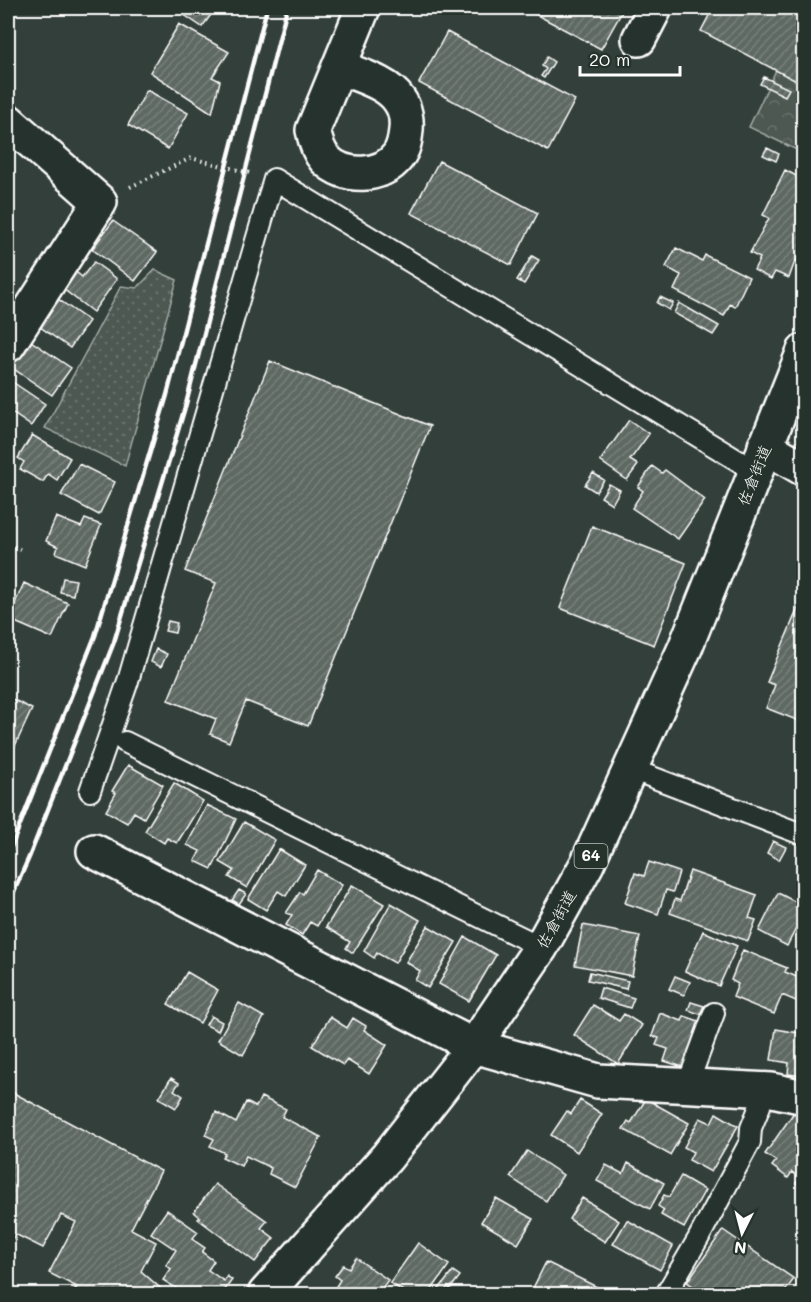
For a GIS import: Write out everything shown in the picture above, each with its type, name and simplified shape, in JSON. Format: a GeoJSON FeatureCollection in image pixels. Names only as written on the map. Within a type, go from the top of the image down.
{"type":"FeatureCollection","features":[{"type":"Feature","properties":{"kind":"street"},"geometry":{"type":"LineString","coordinates":[[339,67],[363,8]]}},
{"type":"Feature","properties":{"kind":"street"},"geometry":{"type":"LineString","coordinates":[[639,39],[655,8]]}},
{"type":"Feature","properties":{"kind":"street"},"geometry":{"type":"LineString","coordinates":[[8,121],[100,202],[8,345]]}},
{"type":"Feature","properties":{"kind":"street","name":"佐倉街道"},"geometry":{"type":"LineString","coordinates":[[265,1294],[387,1157],[474,1046],[541,947],[587,864],[685,648],[804,351]]}},
{"type":"Feature","properties":{"kind":"street"},"geometry":{"type":"LineString","coordinates":[[760,458],[804,469]]}},
{"type":"Feature","properties":{"kind":"street"},"geometry":{"type":"LineString","coordinates":[[94,851],[474,1046],[598,1081],[760,1089],[804,1097]]}},
{"type":"Feature","properties":{"kind":"lane"},"geometry":{"type":"LineString","coordinates":[[90,791],[128,681],[274,179],[760,458]]}},
{"type":"Feature","properties":{"kind":"lane"},"geometry":{"type":"LineString","coordinates":[[125,742],[541,947]]}},
{"type":"Feature","properties":{"kind":"lane"},"geometry":{"type":"LineString","coordinates":[[631,769],[804,835]]}},
{"type":"Feature","properties":{"kind":"lane"},"geometry":{"type":"LineString","coordinates":[[687,1086],[714,1013]]}},
{"type":"Feature","properties":{"kind":"lane"},"geometry":{"type":"LineString","coordinates":[[666,1294],[750,1142],[751,1128],[760,1106],[760,1089]]}},
{"type":"Feature","properties":{"kind":"path"},"geometry":{"type":"LineString","coordinates":[[100,202],[191,158],[274,179]]}},
{"type":"Feature","properties":{"kind":"path"},"geometry":{"type":"LineString","coordinates":[[8,544],[20,549]]}},
{"type":"Feature","properties":{"kind":"green space"},"geometry":{"type":"Polygon","coordinates":[[[777,68],[803,80],[803,153],[749,127],[777,68]]]}},
{"type":"Feature","properties":{"kind":"green space"},"geometry":{"type":"Polygon","coordinates":[[[155,270],[177,280],[125,466],[45,428],[121,286],[137,288],[155,270]]]}},
{"type":"Feature","properties":{"kind":"building"},"geometry":{"type":"Polygon","coordinates":[[[174,8],[216,8],[202,27],[174,8]]]}},
{"type":"Feature","properties":{"kind":"building"},"geometry":{"type":"Polygon","coordinates":[[[524,8],[624,8],[601,49],[524,8]]]}},
{"type":"Feature","properties":{"kind":"building"},"geometry":{"type":"Polygon","coordinates":[[[713,8],[781,8],[804,19],[804,85],[701,31],[713,8]]]}},
{"type":"Feature","properties":{"kind":"building"},"geometry":{"type":"Polygon","coordinates":[[[179,24],[229,52],[212,77],[220,81],[212,113],[150,72],[179,24]]]}},
{"type":"Feature","properties":{"kind":"building"},"geometry":{"type":"Polygon","coordinates":[[[447,32],[575,100],[548,151],[419,83],[447,32]]]}},
{"type":"Feature","properties":{"kind":"building"},"geometry":{"type":"Polygon","coordinates":[[[547,57],[554,62],[544,78],[541,76],[546,69],[542,66],[547,57]]]}},
{"type":"Feature","properties":{"kind":"building"},"geometry":{"type":"Polygon","coordinates":[[[764,77],[789,89],[785,96],[760,84],[764,77]]]}},
{"type":"Feature","properties":{"kind":"building"},"geometry":{"type":"Polygon","coordinates":[[[147,90],[188,113],[168,149],[128,125],[147,90]]]}},
{"type":"Feature","properties":{"kind":"building"},"geometry":{"type":"Polygon","coordinates":[[[767,148],[779,154],[776,161],[763,155],[767,148]]]}},
{"type":"Feature","properties":{"kind":"building"},"geometry":{"type":"Polygon","coordinates":[[[439,161],[538,213],[511,265],[411,213],[439,161]]]}},
{"type":"Feature","properties":{"kind":"building"},"geometry":{"type":"Polygon","coordinates":[[[785,170],[804,180],[804,249],[794,264],[789,278],[775,272],[771,279],[754,270],[760,258],[750,253],[769,218],[763,215],[785,170]]]}},
{"type":"Feature","properties":{"kind":"building"},"geometry":{"type":"Polygon","coordinates":[[[113,221],[157,252],[135,281],[92,249],[113,221]]]}},
{"type":"Feature","properties":{"kind":"building"},"geometry":{"type":"Polygon","coordinates":[[[676,248],[702,261],[705,255],[749,277],[735,307],[730,304],[724,316],[674,290],[681,275],[666,267],[676,248]]]}},
{"type":"Feature","properties":{"kind":"building"},"geometry":{"type":"Polygon","coordinates":[[[532,256],[539,260],[524,284],[517,280],[532,256]]]}},
{"type":"Feature","properties":{"kind":"building"},"geometry":{"type":"Polygon","coordinates":[[[94,262],[117,279],[93,312],[58,285],[71,268],[82,277],[94,262]]]}},
{"type":"Feature","properties":{"kind":"building"},"geometry":{"type":"Polygon","coordinates":[[[55,297],[89,321],[70,348],[36,324],[55,297]]]}},
{"type":"Feature","properties":{"kind":"building"},"geometry":{"type":"Polygon","coordinates":[[[660,297],[673,303],[669,310],[657,303],[660,297]]]}},
{"type":"Feature","properties":{"kind":"building"},"geometry":{"type":"Polygon","coordinates":[[[679,303],[719,326],[713,335],[674,313],[679,303]]]}},
{"type":"Feature","properties":{"kind":"building"},"geometry":{"type":"Polygon","coordinates":[[[22,335],[71,368],[52,395],[8,365],[8,356],[22,335]]]}},
{"type":"Feature","properties":{"kind":"building"},"geometry":{"type":"Polygon","coordinates":[[[270,361],[430,426],[308,726],[246,701],[229,742],[210,734],[216,719],[168,700],[216,583],[185,571],[270,361]]]}},
{"type":"Feature","properties":{"kind":"building"},"geometry":{"type":"Polygon","coordinates":[[[11,381],[45,404],[31,426],[8,410],[8,387],[11,381]]]}},
{"type":"Feature","properties":{"kind":"building"},"geometry":{"type":"Polygon","coordinates":[[[629,420],[649,434],[630,460],[638,465],[627,480],[600,461],[629,420]]]}},
{"type":"Feature","properties":{"kind":"building"},"geometry":{"type":"Polygon","coordinates":[[[32,435],[70,458],[57,480],[48,474],[43,482],[20,469],[24,462],[18,458],[32,435]]]}},
{"type":"Feature","properties":{"kind":"building"},"geometry":{"type":"Polygon","coordinates":[[[79,464],[115,482],[99,515],[61,495],[79,464]]]}},
{"type":"Feature","properties":{"kind":"building"},"geometry":{"type":"Polygon","coordinates":[[[652,466],[662,473],[665,470],[705,500],[678,539],[632,508],[643,491],[638,487],[652,466]]]}},
{"type":"Feature","properties":{"kind":"building"},"geometry":{"type":"Polygon","coordinates":[[[593,473],[604,480],[596,492],[585,485],[593,473]]]}},
{"type":"Feature","properties":{"kind":"building"},"geometry":{"type":"Polygon","coordinates":[[[609,484],[620,490],[612,504],[601,497],[609,484]]]}},
{"type":"Feature","properties":{"kind":"building"},"geometry":{"type":"Polygon","coordinates":[[[56,517],[81,527],[85,519],[101,525],[85,565],[56,553],[58,547],[46,541],[56,517]]]}},
{"type":"Feature","properties":{"kind":"building"},"geometry":{"type":"Polygon","coordinates":[[[592,526],[686,563],[654,645],[560,608],[592,526]]]}},
{"type":"Feature","properties":{"kind":"building"},"geometry":{"type":"Polygon","coordinates":[[[63,578],[76,580],[73,595],[60,592],[63,578]]]}},
{"type":"Feature","properties":{"kind":"building"},"geometry":{"type":"Polygon","coordinates":[[[24,583],[68,603],[52,638],[8,619],[24,583]]]}},
{"type":"Feature","properties":{"kind":"building"},"geometry":{"type":"Polygon","coordinates":[[[800,603],[804,604],[804,723],[766,708],[775,685],[767,682],[800,603]]]}},
{"type":"Feature","properties":{"kind":"building"},"geometry":{"type":"Polygon","coordinates":[[[168,621],[177,623],[175,633],[165,631],[168,621]]]}},
{"type":"Feature","properties":{"kind":"building"},"geometry":{"type":"Polygon","coordinates":[[[156,649],[167,654],[161,667],[151,662],[156,649]]]}},
{"type":"Feature","properties":{"kind":"building"},"geometry":{"type":"Polygon","coordinates":[[[8,697],[32,709],[8,761],[8,697]]]}},
{"type":"Feature","properties":{"kind":"building"},"geometry":{"type":"Polygon","coordinates":[[[128,765],[163,785],[144,818],[134,812],[127,823],[106,811],[116,793],[112,791],[128,765]]]}},
{"type":"Feature","properties":{"kind":"building"},"geometry":{"type":"Polygon","coordinates":[[[174,783],[203,801],[177,843],[167,838],[164,843],[145,831],[174,783]]]}},
{"type":"Feature","properties":{"kind":"building"},"geometry":{"type":"Polygon","coordinates":[[[207,805],[236,819],[212,869],[195,861],[200,851],[187,845],[207,805]]]}},
{"type":"Feature","properties":{"kind":"building"},"geometry":{"type":"Polygon","coordinates":[[[244,822],[275,840],[247,888],[229,877],[234,870],[220,862],[244,822]]]}},
{"type":"Feature","properties":{"kind":"building"},"geometry":{"type":"Polygon","coordinates":[[[773,841],[786,847],[779,860],[767,853],[773,841]]]}},
{"type":"Feature","properties":{"kind":"building"},"geometry":{"type":"Polygon","coordinates":[[[279,849],[305,865],[286,896],[278,891],[266,910],[248,899],[279,849]]]}},
{"type":"Feature","properties":{"kind":"building"},"geometry":{"type":"Polygon","coordinates":[[[649,862],[679,872],[673,892],[666,890],[658,914],[625,903],[635,873],[644,876],[649,862]]]}},
{"type":"Feature","properties":{"kind":"building"},"geometry":{"type":"Polygon","coordinates":[[[317,870],[342,885],[317,926],[310,922],[302,935],[286,925],[292,915],[286,913],[300,892],[303,894],[317,870]]]}},
{"type":"Feature","properties":{"kind":"building"},"geometry":{"type":"Polygon","coordinates":[[[690,871],[757,895],[749,918],[756,920],[748,941],[670,913],[675,899],[680,901],[690,871]]]}},
{"type":"Feature","properties":{"kind":"building"},"geometry":{"type":"Polygon","coordinates":[[[352,885],[384,904],[353,953],[346,948],[350,942],[326,927],[352,885]]]}},
{"type":"Feature","properties":{"kind":"building"},"geometry":{"type":"Polygon","coordinates":[[[239,890],[246,894],[239,904],[232,900],[239,890]]]}},
{"type":"Feature","properties":{"kind":"building"},"geometry":{"type":"Polygon","coordinates":[[[778,893],[804,906],[804,913],[787,946],[759,931],[778,893]]]}},
{"type":"Feature","properties":{"kind":"building"},"geometry":{"type":"Polygon","coordinates":[[[391,903],[420,920],[395,963],[377,953],[374,958],[364,951],[391,903]]]}},
{"type":"Feature","properties":{"kind":"building"},"geometry":{"type":"Polygon","coordinates":[[[583,925],[640,936],[632,976],[575,965],[583,925]]]}},
{"type":"Feature","properties":{"kind":"building"},"geometry":{"type":"Polygon","coordinates":[[[428,926],[456,942],[428,988],[415,980],[420,971],[406,962],[428,926]]]}},
{"type":"Feature","properties":{"kind":"building"},"geometry":{"type":"Polygon","coordinates":[[[703,931],[737,946],[719,986],[685,971],[703,931]]]}},
{"type":"Feature","properties":{"kind":"building"},"geometry":{"type":"Polygon","coordinates":[[[465,937],[496,955],[469,1001],[439,984],[465,937]]]}},
{"type":"Feature","properties":{"kind":"building"},"geometry":{"type":"Polygon","coordinates":[[[743,950],[787,968],[785,972],[804,980],[803,1004],[782,995],[774,1014],[733,997],[738,984],[731,980],[743,950]]]}},
{"type":"Feature","properties":{"kind":"building"},"geometry":{"type":"Polygon","coordinates":[[[187,972],[218,990],[200,1023],[168,1004],[187,972]]]}},
{"type":"Feature","properties":{"kind":"building"},"geometry":{"type":"Polygon","coordinates":[[[590,972],[628,981],[626,989],[588,980],[590,972]]]}},
{"type":"Feature","properties":{"kind":"building"},"geometry":{"type":"Polygon","coordinates":[[[675,976],[690,982],[684,995],[669,989],[675,976]]]}},
{"type":"Feature","properties":{"kind":"building"},"geometry":{"type":"Polygon","coordinates":[[[601,988],[634,998],[630,1008],[598,998],[601,988]]]}},
{"type":"Feature","properties":{"kind":"building"},"geometry":{"type":"Polygon","coordinates":[[[691,1002],[704,1006],[700,1014],[688,1010],[691,1002]]]}},
{"type":"Feature","properties":{"kind":"building"},"geometry":{"type":"Polygon","coordinates":[[[239,1003],[264,1017],[243,1055],[218,1040],[239,1003]]]}},
{"type":"Feature","properties":{"kind":"building"},"geometry":{"type":"Polygon","coordinates":[[[593,1005],[619,1021],[624,1014],[642,1025],[618,1064],[574,1035],[593,1005]]]}},
{"type":"Feature","properties":{"kind":"building"},"geometry":{"type":"Polygon","coordinates":[[[660,1013],[682,1021],[684,1016],[699,1021],[683,1067],[664,1061],[668,1049],[656,1045],[659,1038],[652,1036],[660,1013]]]}},
{"type":"Feature","properties":{"kind":"building"},"geometry":{"type":"Polygon","coordinates":[[[211,1016],[222,1022],[218,1031],[206,1025],[211,1016]]]}},
{"type":"Feature","properties":{"kind":"building"},"geometry":{"type":"Polygon","coordinates":[[[330,1017],[347,1028],[353,1018],[366,1026],[364,1030],[387,1045],[369,1074],[347,1060],[343,1065],[312,1046],[330,1017]]]}},
{"type":"Feature","properties":{"kind":"building"},"geometry":{"type":"Polygon","coordinates":[[[776,1029],[804,1034],[804,1076],[788,1074],[789,1063],[771,1060],[776,1029]]]}},
{"type":"Feature","properties":{"kind":"building"},"geometry":{"type":"Polygon","coordinates":[[[171,1078],[179,1083],[174,1090],[183,1096],[176,1108],[159,1098],[171,1078]]]}},
{"type":"Feature","properties":{"kind":"building"},"geometry":{"type":"Polygon","coordinates":[[[8,1090],[161,1171],[131,1229],[156,1242],[141,1271],[167,1294],[72,1294],[77,1287],[49,1273],[76,1222],[61,1215],[43,1248],[15,1234],[8,1248],[8,1090]]]}},
{"type":"Feature","properties":{"kind":"building"},"geometry":{"type":"Polygon","coordinates":[[[261,1097],[286,1109],[282,1117],[321,1137],[295,1187],[269,1174],[271,1168],[246,1156],[241,1166],[222,1157],[225,1153],[210,1146],[214,1139],[205,1135],[216,1112],[236,1123],[246,1102],[256,1107],[261,1097]]]}},
{"type":"Feature","properties":{"kind":"building"},"geometry":{"type":"Polygon","coordinates":[[[646,1099],[689,1123],[670,1155],[623,1129],[628,1121],[631,1123],[646,1099]]]}},
{"type":"Feature","properties":{"kind":"building"},"geometry":{"type":"Polygon","coordinates":[[[580,1100],[602,1114],[577,1152],[551,1135],[567,1111],[571,1114],[580,1100]]]}},
{"type":"Feature","properties":{"kind":"building"},"geometry":{"type":"Polygon","coordinates":[[[797,1108],[804,1112],[804,1188],[796,1183],[800,1178],[792,1172],[788,1178],[772,1166],[776,1161],[765,1154],[797,1108]]]}},
{"type":"Feature","properties":{"kind":"building"},"geometry":{"type":"Polygon","coordinates":[[[716,1113],[738,1126],[711,1172],[689,1160],[693,1152],[684,1147],[700,1118],[711,1123],[716,1113]]]}},
{"type":"Feature","properties":{"kind":"building"},"geometry":{"type":"Polygon","coordinates":[[[527,1151],[563,1175],[546,1201],[510,1177],[527,1151]]]}},
{"type":"Feature","properties":{"kind":"building"},"geometry":{"type":"Polygon","coordinates":[[[628,1163],[664,1183],[650,1209],[597,1181],[606,1165],[623,1174],[628,1163]]]}},
{"type":"Feature","properties":{"kind":"building"},"geometry":{"type":"Polygon","coordinates":[[[681,1176],[705,1190],[684,1228],[661,1215],[664,1210],[658,1206],[664,1195],[669,1197],[681,1176]]]}},
{"type":"Feature","properties":{"kind":"building"},"geometry":{"type":"Polygon","coordinates":[[[215,1184],[267,1221],[261,1228],[274,1238],[255,1262],[198,1219],[200,1217],[194,1212],[215,1184]]]}},
{"type":"Feature","properties":{"kind":"building"},"geometry":{"type":"Polygon","coordinates":[[[496,1198],[533,1219],[518,1244],[481,1222],[496,1198]]]}},
{"type":"Feature","properties":{"kind":"building"},"geometry":{"type":"Polygon","coordinates":[[[582,1198],[619,1221],[605,1242],[569,1219],[582,1198]]]}},
{"type":"Feature","properties":{"kind":"building"},"geometry":{"type":"Polygon","coordinates":[[[167,1210],[198,1232],[192,1239],[205,1248],[202,1252],[214,1261],[208,1270],[224,1281],[227,1276],[232,1280],[222,1294],[185,1294],[163,1280],[171,1269],[166,1265],[176,1250],[151,1233],[167,1210]]]}},
{"type":"Feature","properties":{"kind":"building"},"geometry":{"type":"Polygon","coordinates":[[[627,1220],[673,1246],[660,1270],[613,1244],[627,1220]]]}},
{"type":"Feature","properties":{"kind":"building"},"geometry":{"type":"Polygon","coordinates":[[[723,1230],[794,1279],[783,1294],[705,1294],[687,1282],[723,1230]]]}},
{"type":"Feature","properties":{"kind":"building"},"geometry":{"type":"Polygon","coordinates":[[[418,1243],[449,1265],[429,1294],[408,1294],[390,1283],[418,1243]]]}},
{"type":"Feature","properties":{"kind":"building"},"geometry":{"type":"Polygon","coordinates":[[[356,1258],[388,1280],[382,1288],[391,1294],[345,1294],[335,1288],[340,1280],[335,1276],[343,1265],[349,1268],[356,1258]]]}},
{"type":"Feature","properties":{"kind":"building"},"geometry":{"type":"Polygon","coordinates":[[[546,1262],[611,1294],[530,1294],[546,1262]]]}},
{"type":"Feature","properties":{"kind":"building"},"geometry":{"type":"Polygon","coordinates":[[[453,1271],[460,1276],[450,1289],[448,1287],[442,1294],[435,1294],[453,1271]]]}},
{"type":"Feature","properties":{"kind":"railway"},"geometry":{"type":"LineString","coordinates":[[8,855],[95,636],[167,395],[267,8]]}},
{"type":"Feature","properties":{"kind":"railway"},"geometry":{"type":"LineString","coordinates":[[8,905],[114,642],[186,404],[287,8]]}}]}
